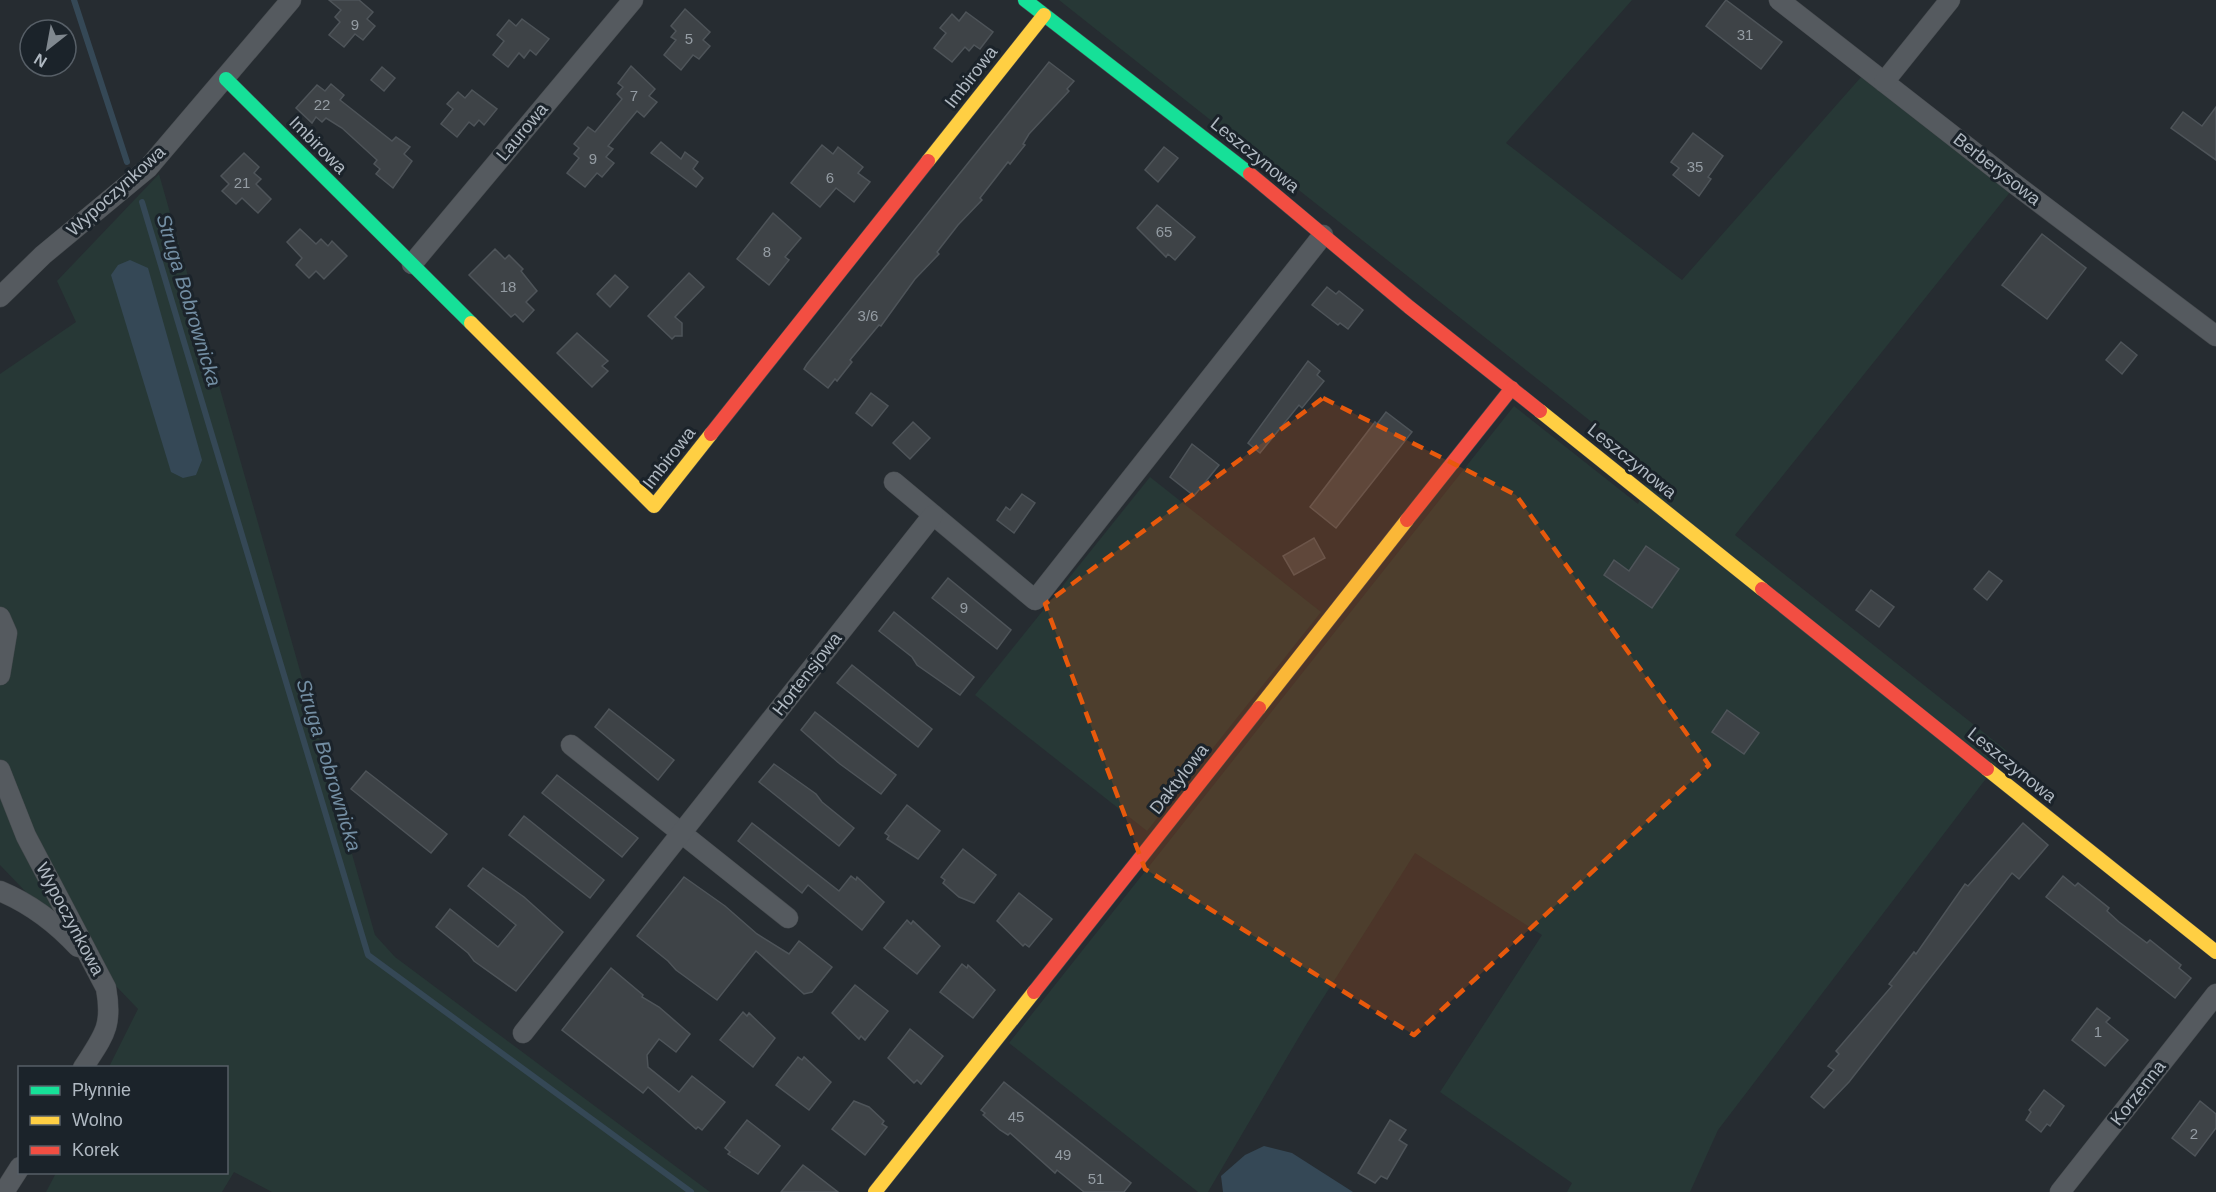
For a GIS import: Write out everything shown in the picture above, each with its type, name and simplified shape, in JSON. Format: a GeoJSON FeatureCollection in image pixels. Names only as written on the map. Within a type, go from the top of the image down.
{"type":"FeatureCollection","features":[{"type":"Feature","properties":{"kind":"street","name":"Wypoczynkowa"},"geometry":{"type":"LineString","coordinates":[[0,297],[43,255],[148,168],[291,0]]}},
{"type":"Feature","properties":{"kind":"street","name":"Laurowa"},"geometry":{"type":"LineString","coordinates":[[412,264],[633,0]]}},
{"type":"Feature","properties":{"kind":"street","name":"Leszczynowa"},"geometry":{"type":"LineString","coordinates":[[1025,0],[1218,147],[1512,388],[2216,952]]}},
{"type":"Feature","properties":{"kind":"street","name":"Berberysowa"},"geometry":{"type":"LineString","coordinates":[[1779,0],[2216,336]]}},
{"type":"Feature","properties":{"kind":"street"},"geometry":{"type":"LineString","coordinates":[[1884,82],[1950,0]]}},
{"type":"Feature","properties":{"kind":"street","name":"Imbirowa"},"geometry":{"type":"LineString","coordinates":[[226,79],[654,506],[1044,15]]}},
{"type":"Feature","properties":{"kind":"street"},"geometry":{"type":"LineString","coordinates":[[894,482],[1035,600],[1323,235]]}},
{"type":"Feature","properties":{"kind":"street","name":"Daktylowa"},"geometry":{"type":"LineString","coordinates":[[874,1192],[1512,388]]}},
{"type":"Feature","properties":{"kind":"street","name":"Hortensjowa"},"geometry":{"type":"LineString","coordinates":[[523,1033],[933,515]]}},
{"type":"Feature","properties":{"kind":"street"},"geometry":{"type":"LineString","coordinates":[[0,617],[7,633],[0,675]]}},
{"type":"Feature","properties":{"kind":"street"},"geometry":{"type":"LineString","coordinates":[[571,745],[788,918]]}},
{"type":"Feature","properties":{"kind":"street","name":"Wypoczynkowa"},"geometry":{"type":"LineString","coordinates":[[0,770],[26,836],[106,988],[110,1010],[106,1031],[84,1066]]}},
{"type":"Feature","properties":{"kind":"street"},"geometry":{"type":"LineString","coordinates":[[0,891],[28,903],[62,930],[96,966]]}},
{"type":"Feature","properties":{"kind":"street","name":"Korzenna"},"geometry":{"type":"LineString","coordinates":[[2060,1192],[2216,994]]}},
{"type":"Feature","properties":{"kind":"street"},"geometry":{"type":"LineString","coordinates":[[4,1192],[18,1170]]}},
{"type":"Feature","properties":{"kind":"highlighted area"},"geometry":{"type":"Polygon","coordinates":[[[1323,398],[1516,495],[1709,765],[1414,1035],[1145,869],[1045,604],[1323,398]]]}},
{"type":"Feature","properties":{"kind":"shaded area"},"geometry":{"type":"Polygon","coordinates":[[[1059,0],[1632,0],[1506,143],[1682,280],[1862,76],[2011,191],[1735,535],[2007,751],[1718,1130],[1690,1192],[1567,1192],[1572,1183],[1440,1092],[1542,935],[1415,853],[1306,1025],[1208,1192],[1198,1192],[1009,1043],[1514,406],[1638,504],[1651,469],[1059,0]]]}},
{"type":"Feature","properties":{"kind":"shaded area"},"geometry":{"type":"Polygon","coordinates":[[[159,174],[375,935],[395,957],[710,1192],[272,1192],[234,1172],[222,1192],[46,1192],[55,1174],[228,1174],[228,1066],[110,1066],[138,1009],[0,865],[0,374],[76,322],[57,281],[159,174]]]}},
{"type":"Feature","properties":{"kind":"shaded area"},"geometry":{"type":"Polygon","coordinates":[[[1150,477],[1321,612],[1147,831],[975,695],[1150,477]]]}},
{"type":"Feature","properties":{"kind":"water"},"geometry":{"type":"Polygon","coordinates":[[[130,260],[148,268],[202,460],[196,475],[183,478],[171,472],[111,275],[118,265],[130,260]]]}},
{"type":"Feature","properties":{"kind":"water"},"geometry":{"type":"Polygon","coordinates":[[[1264,1146],[1292,1153],[1353,1192],[1223,1192],[1221,1176],[1245,1155],[1264,1146]]]}},
{"type":"Feature","properties":{"kind":"building"},"geometry":{"type":"Polygon","coordinates":[[[329,0],[359,0],[373,12],[367,19],[375,26],[363,40],[355,34],[344,47],[329,35],[340,22],[335,17],[341,10],[329,0]]]}},
{"type":"Feature","properties":{"kind":"building"},"geometry":{"type":"Polygon","coordinates":[[[1726,0],[1782,42],[1761,69],[1706,26],[1726,0]]]}},
{"type":"Feature","properties":{"kind":"building"},"geometry":{"type":"Polygon","coordinates":[[[685,9],[710,32],[703,40],[710,46],[699,59],[693,55],[681,70],[664,55],[676,40],[671,37],[676,31],[671,26],[685,9]]]}},
{"type":"Feature","properties":{"kind":"building"},"geometry":{"type":"Polygon","coordinates":[[[966,12],[993,32],[980,49],[974,45],[969,51],[965,47],[952,62],[934,48],[946,33],[940,28],[952,14],[959,21],[966,12]]]}},
{"type":"Feature","properties":{"kind":"building"},"geometry":{"type":"Polygon","coordinates":[[[522,19],[549,39],[536,55],[530,50],[524,58],[519,53],[508,67],[493,55],[504,41],[497,35],[509,20],[516,26],[522,19]]]}},
{"type":"Feature","properties":{"kind":"building"},"geometry":{"type":"Polygon","coordinates":[[[1049,62],[1074,81],[1067,89],[1069,91],[1029,134],[1023,144],[1025,145],[1010,164],[1008,162],[980,198],[982,200],[958,225],[937,252],[939,254],[915,279],[881,326],[879,325],[850,360],[852,362],[837,381],[835,379],[828,388],[804,369],[807,364],[1049,62]]]}},
{"type":"Feature","properties":{"kind":"building"},"geometry":{"type":"Polygon","coordinates":[[[631,66],[655,89],[649,96],[657,102],[644,117],[637,111],[608,146],[613,149],[606,157],[614,163],[602,177],[597,173],[585,187],[567,173],[579,158],[574,154],[579,148],[574,144],[588,127],[595,132],[622,99],[617,94],[623,87],[618,83],[631,66]]]}},
{"type":"Feature","properties":{"kind":"building"},"geometry":{"type":"Polygon","coordinates":[[[382,67],[395,78],[384,91],[371,80],[382,67]]]}},
{"type":"Feature","properties":{"kind":"building"},"geometry":{"type":"Polygon","coordinates":[[[331,84],[344,95],[340,100],[392,141],[396,137],[410,147],[404,154],[412,161],[393,188],[376,174],[380,169],[374,164],[377,160],[342,128],[326,118],[322,122],[316,117],[312,123],[296,108],[317,85],[325,91],[331,84]]]}},
{"type":"Feature","properties":{"kind":"building"},"geometry":{"type":"Polygon","coordinates":[[[472,90],[497,109],[484,125],[479,120],[474,126],[469,122],[457,137],[441,124],[453,109],[447,104],[458,92],[465,98],[472,90]]]}},
{"type":"Feature","properties":{"kind":"building"},"geometry":{"type":"Polygon","coordinates":[[[2216,107],[2216,160],[2171,128],[2183,112],[2202,126],[2216,107]]]}},
{"type":"Feature","properties":{"kind":"building"},"geometry":{"type":"Polygon","coordinates":[[[1693,133],[1723,156],[1708,177],[1711,179],[1699,196],[1673,175],[1679,168],[1671,162],[1693,133]]]}},
{"type":"Feature","properties":{"kind":"building"},"geometry":{"type":"Polygon","coordinates":[[[661,142],[681,159],[685,152],[698,162],[693,169],[703,178],[696,187],[651,153],[661,142]]]}},
{"type":"Feature","properties":{"kind":"building"},"geometry":{"type":"Polygon","coordinates":[[[822,145],[833,154],[838,147],[863,167],[858,173],[870,182],[854,202],[836,188],[820,207],[791,183],[822,145]]]}},
{"type":"Feature","properties":{"kind":"building"},"geometry":{"type":"Polygon","coordinates":[[[1164,147],[1178,158],[1158,182],[1145,170],[1164,147]]]}},
{"type":"Feature","properties":{"kind":"building"},"geometry":{"type":"Polygon","coordinates":[[[244,153],[259,167],[254,173],[261,179],[256,184],[271,199],[258,213],[242,198],[236,204],[222,191],[229,184],[221,176],[244,153]]]}},
{"type":"Feature","properties":{"kind":"building"},"geometry":{"type":"Polygon","coordinates":[[[1157,205],[1195,237],[1175,260],[1168,254],[1166,257],[1137,228],[1157,205]]]}},
{"type":"Feature","properties":{"kind":"building"},"geometry":{"type":"Polygon","coordinates":[[[773,213],[801,238],[785,257],[789,260],[769,285],[737,259],[773,213]]]}},
{"type":"Feature","properties":{"kind":"building"},"geometry":{"type":"Polygon","coordinates":[[[300,229],[316,244],[321,239],[328,246],[332,241],[347,256],[324,279],[316,271],[309,278],[296,265],[302,258],[287,242],[300,229]]]}},
{"type":"Feature","properties":{"kind":"building"},"geometry":{"type":"Polygon","coordinates":[[[2042,234],[2086,268],[2047,319],[2002,285],[2042,234]]]}},
{"type":"Feature","properties":{"kind":"building"},"geometry":{"type":"Polygon","coordinates":[[[495,249],[505,259],[509,255],[523,269],[521,271],[537,291],[526,302],[534,310],[523,322],[515,314],[511,317],[469,275],[495,249]]]}},
{"type":"Feature","properties":{"kind":"building"},"geometry":{"type":"Polygon","coordinates":[[[689,273],[704,287],[675,317],[682,323],[682,336],[675,336],[672,339],[648,316],[689,273]]]}},
{"type":"Feature","properties":{"kind":"building"},"geometry":{"type":"Polygon","coordinates":[[[615,275],[628,287],[610,307],[597,294],[615,275]]]}},
{"type":"Feature","properties":{"kind":"building"},"geometry":{"type":"Polygon","coordinates":[[[1327,287],[1336,294],[1339,291],[1363,310],[1348,329],[1340,323],[1338,325],[1312,305],[1327,287]]]}},
{"type":"Feature","properties":{"kind":"building"},"geometry":{"type":"Polygon","coordinates":[[[577,333],[608,361],[602,366],[608,371],[592,387],[557,353],[577,333]]]}},
{"type":"Feature","properties":{"kind":"building"},"geometry":{"type":"Polygon","coordinates":[[[2121,342],[2137,355],[2122,374],[2106,360],[2121,342]]]}},
{"type":"Feature","properties":{"kind":"building"},"geometry":{"type":"Polygon","coordinates":[[[1308,361],[1320,371],[1317,375],[1324,381],[1302,408],[1299,405],[1260,453],[1248,443],[1308,361]]]}},
{"type":"Feature","properties":{"kind":"building"},"geometry":{"type":"Polygon","coordinates":[[[871,393],[888,406],[872,426],[856,413],[871,393]]]}},
{"type":"Feature","properties":{"kind":"building"},"geometry":{"type":"Polygon","coordinates":[[[1386,412],[1412,432],[1336,528],[1310,507],[1375,422],[1377,424],[1386,412]]]}},
{"type":"Feature","properties":{"kind":"building"},"geometry":{"type":"Polygon","coordinates":[[[913,422],[930,438],[910,459],[893,443],[913,422]]]}},
{"type":"Feature","properties":{"kind":"building"},"geometry":{"type":"Polygon","coordinates":[[[1192,444],[1219,465],[1194,496],[1170,477],[1192,444]]]}},
{"type":"Feature","properties":{"kind":"building"},"geometry":{"type":"Polygon","coordinates":[[[1022,494],[1035,503],[1014,533],[997,520],[1006,507],[1010,510],[1022,494]]]}},
{"type":"Feature","properties":{"kind":"building"},"geometry":{"type":"Polygon","coordinates":[[[1314,538],[1325,558],[1294,575],[1283,556],[1314,538]]]}},
{"type":"Feature","properties":{"kind":"building"},"geometry":{"type":"Polygon","coordinates":[[[1646,546],[1679,569],[1652,608],[1604,575],[1614,560],[1629,571],[1646,546]]]}},
{"type":"Feature","properties":{"kind":"building"},"geometry":{"type":"Polygon","coordinates":[[[1989,571],[2002,581],[1987,600],[1974,589],[1989,571]]]}},
{"type":"Feature","properties":{"kind":"building"},"geometry":{"type":"Polygon","coordinates":[[[948,578],[1011,630],[997,649],[932,598],[948,578]]]}},
{"type":"Feature","properties":{"kind":"building"},"geometry":{"type":"Polygon","coordinates":[[[1871,590],[1894,607],[1879,627],[1856,610],[1871,590]]]}},
{"type":"Feature","properties":{"kind":"building"},"geometry":{"type":"Polygon","coordinates":[[[894,612],[974,677],[960,695],[917,665],[912,657],[879,631],[894,612]]]}},
{"type":"Feature","properties":{"kind":"building"},"geometry":{"type":"Polygon","coordinates":[[[852,665],[932,729],[918,747],[837,683],[852,665]]]}},
{"type":"Feature","properties":{"kind":"building"},"geometry":{"type":"Polygon","coordinates":[[[609,709],[674,760],[658,780],[595,727],[609,709]]]}},
{"type":"Feature","properties":{"kind":"building"},"geometry":{"type":"Polygon","coordinates":[[[1727,710],[1759,733],[1744,754],[1712,732],[1727,710]]]}},
{"type":"Feature","properties":{"kind":"building"},"geometry":{"type":"Polygon","coordinates":[[[815,712],[896,775],[881,794],[840,764],[801,730],[815,712]]]}},
{"type":"Feature","properties":{"kind":"building"},"geometry":{"type":"Polygon","coordinates":[[[774,764],[816,794],[822,802],[854,828],[839,846],[759,782],[774,764]]]}},
{"type":"Feature","properties":{"kind":"building"},"geometry":{"type":"Polygon","coordinates":[[[366,771],[447,834],[431,853],[351,789],[366,771]]]}},
{"type":"Feature","properties":{"kind":"building"},"geometry":{"type":"Polygon","coordinates":[[[557,775],[638,838],[622,857],[542,793],[557,775]]]}},
{"type":"Feature","properties":{"kind":"building"},"geometry":{"type":"Polygon","coordinates":[[[907,805],[940,831],[918,859],[887,839],[889,836],[885,833],[907,805]]]}},
{"type":"Feature","properties":{"kind":"building"},"geometry":{"type":"Polygon","coordinates":[[[524,816],[604,880],[590,898],[509,835],[524,816]]]}},
{"type":"Feature","properties":{"kind":"building"},"geometry":{"type":"Polygon","coordinates":[[[752,823],[839,891],[851,876],[856,880],[857,877],[884,902],[862,930],[808,885],[802,893],[738,841],[752,823]]]}},
{"type":"Feature","properties":{"kind":"building"},"geometry":{"type":"Polygon","coordinates":[[[2023,823],[2048,845],[2019,879],[2012,873],[1849,1082],[1824,1108],[1811,1097],[1834,1070],[1828,1066],[1839,1054],[1836,1051],[1892,986],[1889,984],[1914,952],[1916,954],[1965,884],[1968,886],[2023,823]]]}},
{"type":"Feature","properties":{"kind":"building"},"geometry":{"type":"Polygon","coordinates":[[[963,849],[996,875],[974,903],[959,897],[943,883],[945,880],[941,877],[963,849]]]}},
{"type":"Feature","properties":{"kind":"building"},"geometry":{"type":"Polygon","coordinates":[[[483,868],[524,897],[563,932],[516,991],[474,961],[468,953],[436,927],[450,909],[498,947],[516,925],[468,886],[483,868]]]}},
{"type":"Feature","properties":{"kind":"building"},"geometry":{"type":"Polygon","coordinates":[[[2063,876],[2075,886],[2078,883],[2109,908],[2107,911],[2119,922],[2147,943],[2150,940],[2181,965],[2179,968],[2191,978],[2175,998],[2046,897],[2063,876]]]}},
{"type":"Feature","properties":{"kind":"building"},"geometry":{"type":"Polygon","coordinates":[[[684,877],[725,906],[757,934],[789,954],[799,941],[832,967],[812,992],[804,994],[756,951],[717,1000],[676,970],[637,936],[684,877]]]}},
{"type":"Feature","properties":{"kind":"building"},"geometry":{"type":"Polygon","coordinates":[[[1019,893],[1052,919],[1029,947],[1025,944],[1023,946],[997,921],[1019,893]]]}},
{"type":"Feature","properties":{"kind":"building"},"geometry":{"type":"Polygon","coordinates":[[[907,920],[911,924],[913,921],[940,946],[917,974],[884,948],[907,920]]]}},
{"type":"Feature","properties":{"kind":"building"},"geometry":{"type":"Polygon","coordinates":[[[962,964],[967,968],[968,965],[995,990],[973,1018],[940,992],[962,964]]]}},
{"type":"Feature","properties":{"kind":"building"},"geometry":{"type":"Polygon","coordinates":[[[611,968],[643,995],[642,997],[659,1007],[690,1034],[676,1052],[659,1039],[647,1055],[648,1067],[679,1092],[692,1076],[725,1102],[702,1130],[698,1127],[696,1129],[648,1087],[643,1093],[562,1030],[611,968]]]}},
{"type":"Feature","properties":{"kind":"building"},"geometry":{"type":"Polygon","coordinates":[[[855,985],[888,1011],[865,1040],[861,1036],[859,1039],[832,1013],[855,985]]]}},
{"type":"Feature","properties":{"kind":"building"},"geometry":{"type":"Polygon","coordinates":[[[2097,1008],[2110,1018],[2106,1022],[2128,1040],[2105,1066],[2072,1040],[2097,1008]]]}},
{"type":"Feature","properties":{"kind":"building"},"geometry":{"type":"Polygon","coordinates":[[[743,1012],[747,1016],[749,1013],[775,1038],[753,1067],[720,1040],[743,1012]]]}},
{"type":"Feature","properties":{"kind":"building"},"geometry":{"type":"Polygon","coordinates":[[[910,1029],[943,1056],[921,1084],[917,1080],[914,1083],[888,1058],[910,1029]]]}},
{"type":"Feature","properties":{"kind":"building"},"geometry":{"type":"Polygon","coordinates":[[[798,1057],[802,1060],[804,1057],[831,1082],[809,1110],[776,1085],[798,1057]]]}},
{"type":"Feature","properties":{"kind":"building"},"geometry":{"type":"Polygon","coordinates":[[[1004,1082],[1131,1183],[1124,1192],[1084,1192],[1057,1170],[1055,1173],[1010,1133],[1008,1135],[1000,1130],[983,1115],[985,1113],[981,1110],[1004,1082]]]}},
{"type":"Feature","properties":{"kind":"building"},"geometry":{"type":"Polygon","coordinates":[[[2044,1090],[2064,1106],[2050,1126],[2047,1124],[2041,1132],[2026,1120],[2031,1112],[2029,1110],[2044,1090]]]}},
{"type":"Feature","properties":{"kind":"building"},"geometry":{"type":"Polygon","coordinates":[[[854,1101],[869,1107],[887,1127],[865,1155],[832,1129],[854,1101]]]}},
{"type":"Feature","properties":{"kind":"building"},"geometry":{"type":"Polygon","coordinates":[[[2200,1101],[2216,1114],[2216,1128],[2195,1156],[2172,1138],[2200,1101]]]}},
{"type":"Feature","properties":{"kind":"building"},"geometry":{"type":"Polygon","coordinates":[[[747,1120],[780,1146],[758,1174],[728,1154],[730,1152],[725,1148],[747,1120]]]}},
{"type":"Feature","properties":{"kind":"building"},"geometry":{"type":"Polygon","coordinates":[[[1390,1120],[1406,1130],[1399,1140],[1407,1145],[1387,1179],[1381,1176],[1375,1183],[1358,1173],[1390,1120]]]}},
{"type":"Feature","properties":{"kind":"building"},"geometry":{"type":"Polygon","coordinates":[[[803,1165],[811,1171],[838,1192],[781,1192],[803,1165]]]}},
{"type":"Feature","properties":{"kind":"waterway","name":"Struga Bobrownicka"},"geometry":{"type":"LineString","coordinates":[[74,0],[127,162]]}},
{"type":"Feature","properties":{"kind":"waterway","name":"Struga Bobrownicka"},"geometry":{"type":"LineString","coordinates":[[142,202],[368,955],[691,1192]]}},
{"type":"Feature","properties":{"kind":"traffic: fast"},"geometry":{"type":"LineString","coordinates":[[1025,0],[1250,174]]}},
{"type":"Feature","properties":{"kind":"traffic: fast"},"geometry":{"type":"LineString","coordinates":[[226,79],[471,323]]}},
{"type":"Feature","properties":{"kind":"traffic: slow"},"geometry":{"type":"LineString","coordinates":[[928,161],[1044,15]]}},
{"type":"Feature","properties":{"kind":"traffic: slow"},"geometry":{"type":"LineString","coordinates":[[471,323],[654,506],[711,434]]}},
{"type":"Feature","properties":{"kind":"traffic: slow"},"geometry":{"type":"LineString","coordinates":[[1540,411],[1762,589]]}},
{"type":"Feature","properties":{"kind":"traffic: slow"},"geometry":{"type":"LineString","coordinates":[[1259,708],[1407,520]]}},
{"type":"Feature","properties":{"kind":"traffic: slow"},"geometry":{"type":"LineString","coordinates":[[1987,769],[2216,952]]}},
{"type":"Feature","properties":{"kind":"traffic: slow"},"geometry":{"type":"LineString","coordinates":[[875,1192],[1034,992]]}},
{"type":"Feature","properties":{"kind":"traffic: jam"},"geometry":{"type":"LineString","coordinates":[[711,434],[928,161]]}},
{"type":"Feature","properties":{"kind":"traffic: jam"},"geometry":{"type":"LineString","coordinates":[[1250,174],[1409,307],[1540,411]]}},
{"type":"Feature","properties":{"kind":"traffic: jam"},"geometry":{"type":"LineString","coordinates":[[1407,520],[1512,388]]}},
{"type":"Feature","properties":{"kind":"traffic: jam"},"geometry":{"type":"LineString","coordinates":[[1762,589],[1987,769]]}},
{"type":"Feature","properties":{"kind":"traffic: jam"},"geometry":{"type":"LineString","coordinates":[[1034,992],[1259,708]]}}]}
